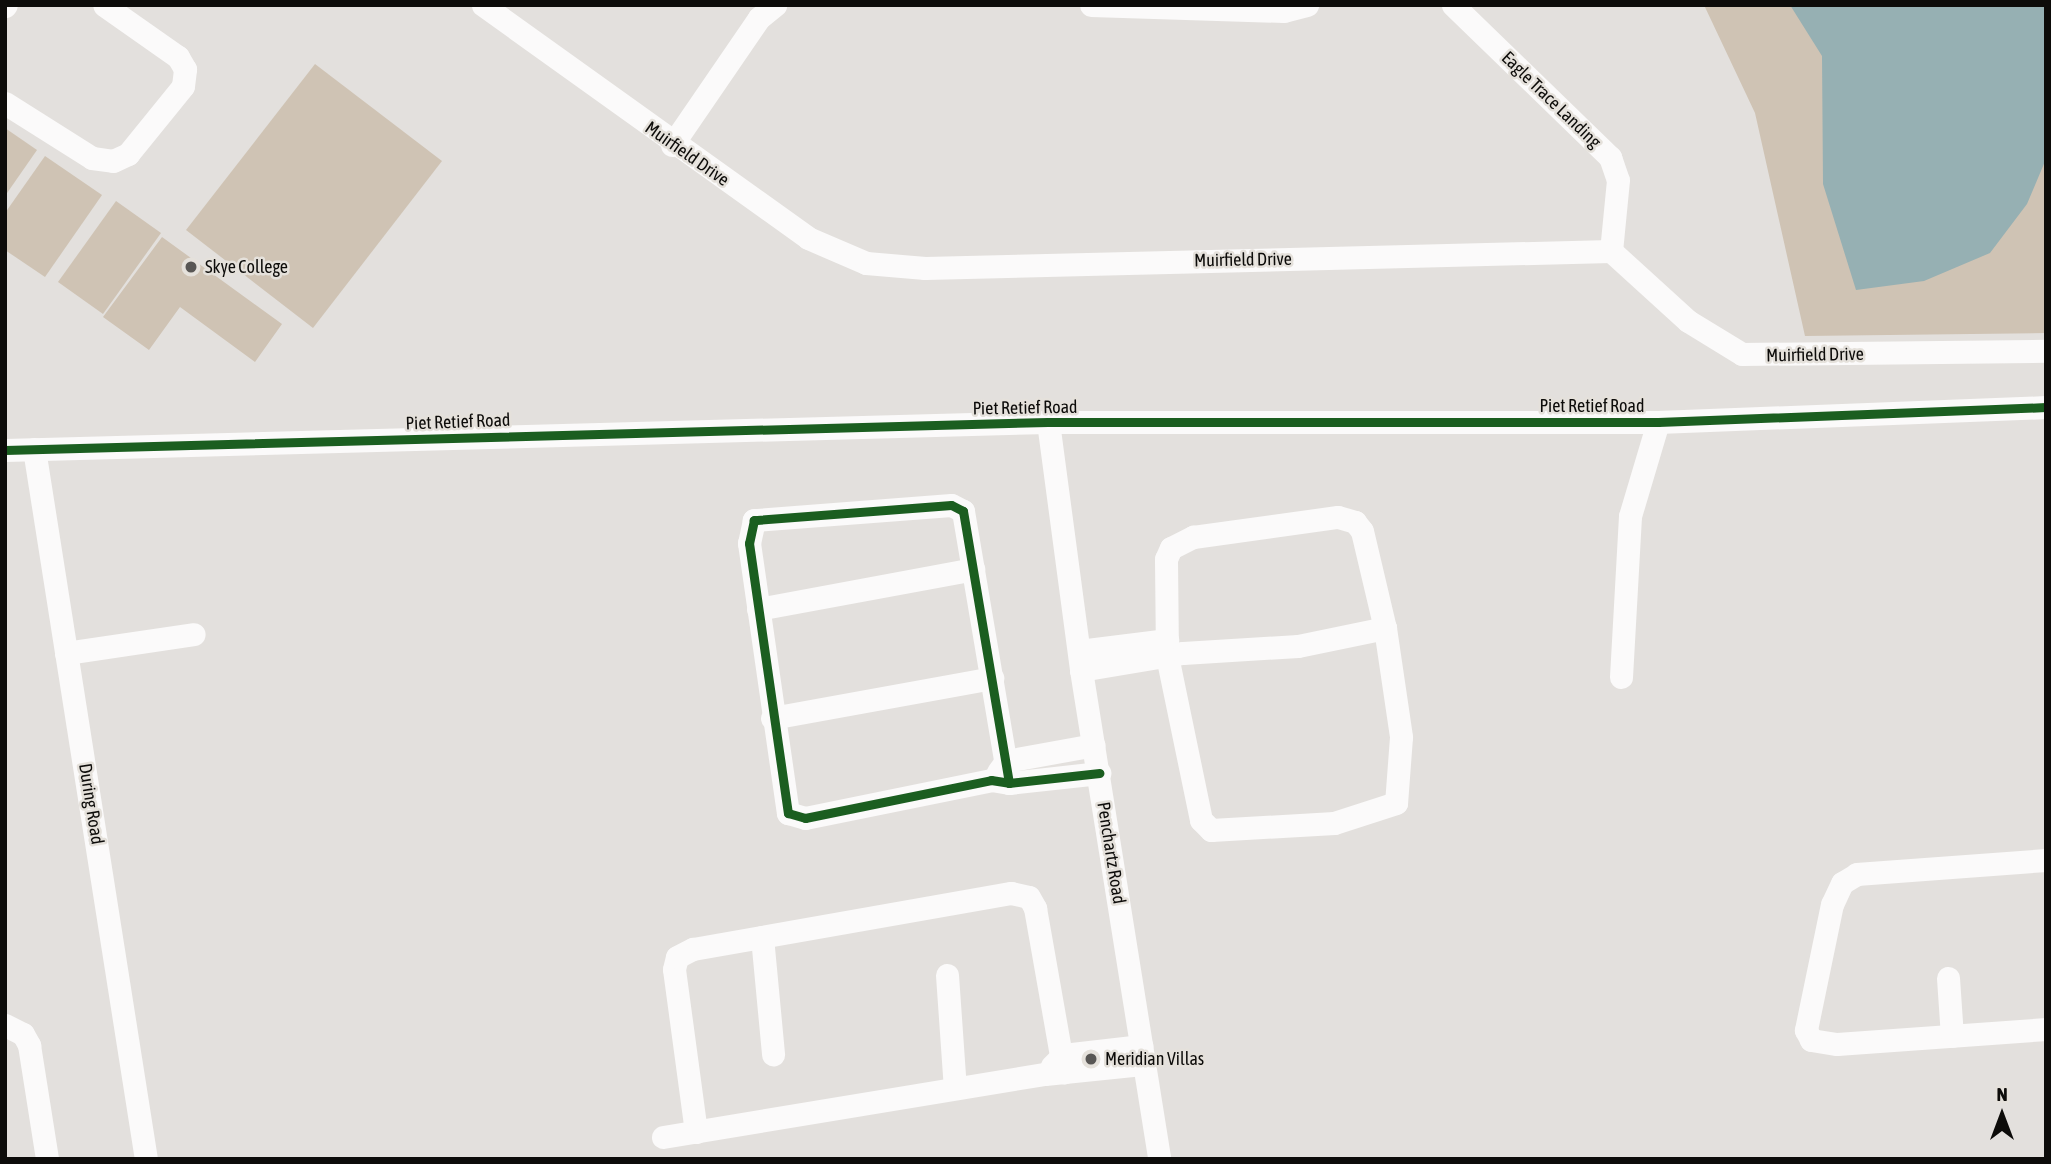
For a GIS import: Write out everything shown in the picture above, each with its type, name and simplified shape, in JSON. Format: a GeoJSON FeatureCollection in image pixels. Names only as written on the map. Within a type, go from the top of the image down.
{"type":"FeatureCollection","features":[{"type":"Feature","properties":{"kind":"street"},"geometry":{"type":"LineString","coordinates":[[5,103],[92,158],[113,161],[128,155],[183,86],[185,68],[178,57],[104,5]]}},
{"type":"Feature","properties":{"kind":"street","name":"Muirfield Drive"},"geometry":{"type":"LineString","coordinates":[[483,5],[673,145],[808,238],[843,256],[884,266],[1611,251],[1688,321],[1727,349],[1763,356],[1810,357],[2046,351]]}},
{"type":"Feature","properties":{"kind":"street"},"geometry":{"type":"LineString","coordinates":[[673,145],[759,18],[775,5]]}},
{"type":"Feature","properties":{"kind":"street"},"geometry":{"type":"LineString","coordinates":[[1091,5],[1284,11],[1307,5]]}},
{"type":"Feature","properties":{"kind":"street","name":"Eagle Trace Landing"},"geometry":{"type":"LineString","coordinates":[[1454,5],[1610,157],[1618,180],[1611,251]]}},
{"type":"Feature","properties":{"kind":"street","name":"Piet Retief Road"},"geometry":{"type":"LineString","coordinates":[[5,450],[1048,422],[1658,422],[2046,407]]}},
{"type":"Feature","properties":{"kind":"street","name":"Penchartz Road"},"geometry":{"type":"LineString","coordinates":[[1048,422],[1080,660],[1159,1159]]}},
{"type":"Feature","properties":{"kind":"street"},"geometry":{"type":"LineString","coordinates":[[1621,677],[1630,516],[1658,422]]}},
{"type":"Feature","properties":{"kind":"street","name":"During Road"},"geometry":{"type":"LineString","coordinates":[[34,449],[146,1159]]}},
{"type":"Feature","properties":{"kind":"street"},"geometry":{"type":"LineString","coordinates":[[1002,775],[992,678],[963,511],[956,506],[761,518],[750,523],[748,535],[785,806],[799,818],[1002,775],[1094,745]]}},
{"type":"Feature","properties":{"kind":"street"},"geometry":{"type":"LineString","coordinates":[[1338,517],[1354,522],[1362,531],[1385,628],[1399,710],[1399,794],[1390,808],[1334,823],[1219,831],[1204,825],[1172,650],[1165,568],[1171,548],[1193,537],[1338,517]]}},
{"type":"Feature","properties":{"kind":"street"},"geometry":{"type":"LineString","coordinates":[[758,609],[973,569]]}},
{"type":"Feature","properties":{"kind":"street"},"geometry":{"type":"LineString","coordinates":[[1080,660],[1172,650],[1298,646],[1385,628]]}},
{"type":"Feature","properties":{"kind":"street"},"geometry":{"type":"LineString","coordinates":[[66,653],[194,634]]}},
{"type":"Feature","properties":{"kind":"street"},"geometry":{"type":"LineString","coordinates":[[772,718],[992,678]]}},
{"type":"Feature","properties":{"kind":"street"},"geometry":{"type":"LineString","coordinates":[[1002,775],[1098,773]]}},
{"type":"Feature","properties":{"kind":"street"},"geometry":{"type":"LineString","coordinates":[[2046,860],[1857,874],[1836,892],[1807,1023],[1811,1040],[1837,1044],[2046,1029]]}},
{"type":"Feature","properties":{"kind":"street"},"geometry":{"type":"LineString","coordinates":[[696,1132],[674,962],[693,949],[1021,894],[1035,908],[1057,1067]]}},
{"type":"Feature","properties":{"kind":"street"},"geometry":{"type":"LineString","coordinates":[[762,937],[773,1054]]}},
{"type":"Feature","properties":{"kind":"street"},"geometry":{"type":"LineString","coordinates":[[947,975],[955,1088]]}},
{"type":"Feature","properties":{"kind":"street"},"geometry":{"type":"LineString","coordinates":[[1948,978],[1952,1036]]}},
{"type":"Feature","properties":{"kind":"street"},"geometry":{"type":"LineString","coordinates":[[5,1025],[23,1034],[29,1045],[47,1159]]}},
{"type":"Feature","properties":{"kind":"street"},"geometry":{"type":"LineString","coordinates":[[663,1137],[955,1088],[1057,1067],[1142,1055]]}},
{"type":"Feature","properties":{"kind":"shaded area"},"geometry":{"type":"Polygon","coordinates":[[[1704,5],[2046,5],[2046,333],[1805,336],[1755,113],[1704,5]]]}},
{"type":"Feature","properties":{"kind":"shaded area"},"geometry":{"type":"Polygon","coordinates":[[[315,64],[442,161],[313,328],[186,230],[315,64]]]}},
{"type":"Feature","properties":{"kind":"shaded area"},"geometry":{"type":"Polygon","coordinates":[[[5,128],[37,150],[5,196],[5,128]]]}},
{"type":"Feature","properties":{"kind":"shaded area"},"geometry":{"type":"Polygon","coordinates":[[[45,156],[102,195],[45,277],[5,250],[5,213],[45,156]]]}},
{"type":"Feature","properties":{"kind":"shaded area"},"geometry":{"type":"Polygon","coordinates":[[[116,201],[161,233],[103,314],[58,282],[116,201]]]}},
{"type":"Feature","properties":{"kind":"shaded area"},"geometry":{"type":"Polygon","coordinates":[[[162,237],[282,324],[255,362],[180,307],[149,350],[103,317],[162,237]]]}},
{"type":"Feature","properties":{"kind":"water"},"geometry":{"type":"Polygon","coordinates":[[[1790,5],[2046,5],[2046,159],[2027,204],[1990,253],[1924,281],[1856,290],[1823,184],[1822,56],[1790,5]]]}},
{"type":"Feature","properties":{"kind":"cycle path"},"geometry":{"type":"LineString","coordinates":[[5,450],[1048,422],[1658,422],[2046,407]]}},
{"type":"Feature","properties":{"kind":"cycle path"},"geometry":{"type":"LineString","coordinates":[[1009,783],[963,511],[951,505],[754,520],[749,543],[788,813],[805,818],[991,780],[1009,783],[1099,773]]}},
{"type":"Feature","properties":{"kind":"place","name":"Skye College"},"geometry":{"type":"Point","coordinates":[191,267]}},
{"type":"Feature","properties":{"kind":"place","name":"Meridian Villas"},"geometry":{"type":"Point","coordinates":[1091,1059]}}]}
